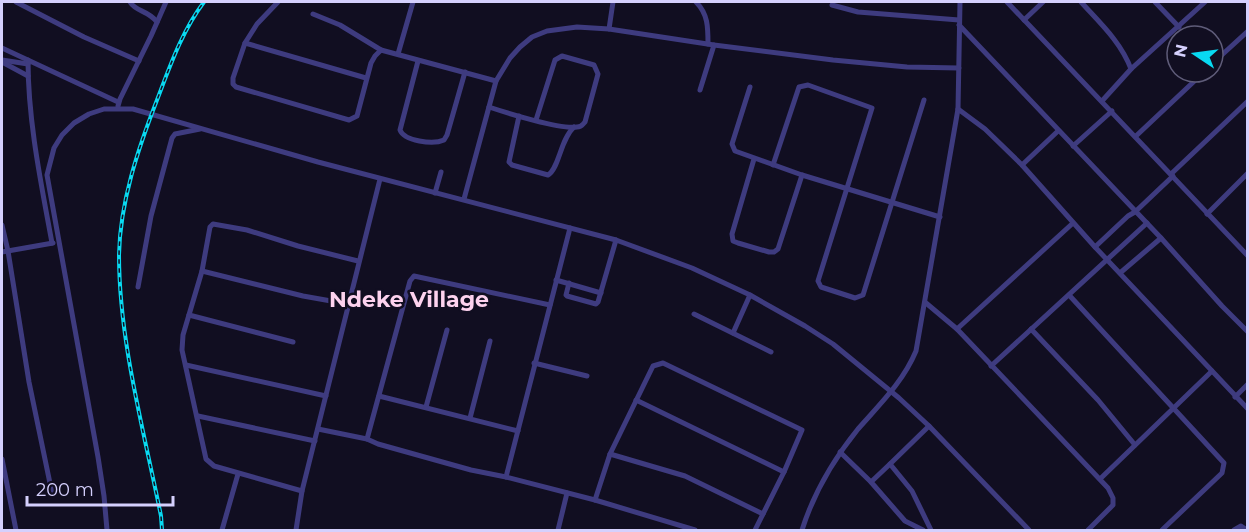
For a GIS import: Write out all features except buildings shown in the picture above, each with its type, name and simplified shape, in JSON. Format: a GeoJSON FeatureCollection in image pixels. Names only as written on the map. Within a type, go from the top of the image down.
{"type":"FeatureCollection","features":[{"type":"Feature","properties":{"kind":"street"},"geometry":{"type":"LineString","coordinates":[[16,2],[84,37],[139,61]]}},
{"type":"Feature","properties":{"kind":"street"},"geometry":{"type":"LineString","coordinates":[[130,2],[133,6],[151,14],[157,22]]}},
{"type":"Feature","properties":{"kind":"street"},"geometry":{"type":"LineString","coordinates":[[55,242],[47,185],[48,167],[54,148],[62,135],[74,123],[96,112],[118,105],[166,2]]}},
{"type":"Feature","properties":{"kind":"street"},"geometry":{"type":"LineString","coordinates":[[278,2],[257,24],[245,43],[233,78],[233,84],[236,87],[349,120],[357,116],[366,78],[375,56],[381,50]]}},
{"type":"Feature","properties":{"kind":"street"},"geometry":{"type":"LineString","coordinates":[[398,54],[413,2]]}},
{"type":"Feature","properties":{"kind":"street"},"geometry":{"type":"LineString","coordinates":[[609,29],[613,2]]}},
{"type":"Feature","properties":{"kind":"street"},"geometry":{"type":"LineString","coordinates":[[696,2],[708,21],[711,44],[700,90]]}},
{"type":"Feature","properties":{"kind":"street"},"geometry":{"type":"LineString","coordinates":[[802,531],[815,496],[840,452],[891,392],[911,363],[916,351],[958,109],[960,2]]}},
{"type":"Feature","properties":{"kind":"street"},"geometry":{"type":"LineString","coordinates":[[1007,2],[1248,256]]}},
{"type":"Feature","properties":{"kind":"street"},"geometry":{"type":"LineString","coordinates":[[1024,20],[1043,2]]}},
{"type":"Feature","properties":{"kind":"street"},"geometry":{"type":"LineString","coordinates":[[1081,2],[1114,38],[1124,52],[1131,69]]}},
{"type":"Feature","properties":{"kind":"street"},"geometry":{"type":"LineString","coordinates":[[1155,2],[1176,24]]}},
{"type":"Feature","properties":{"kind":"street"},"geometry":{"type":"LineString","coordinates":[[1182,24],[1205,2]]}},
{"type":"Feature","properties":{"kind":"street"},"geometry":{"type":"LineString","coordinates":[[832,5],[858,12],[959,22],[1058,131],[1248,332]]}},
{"type":"Feature","properties":{"kind":"street"},"geometry":{"type":"LineString","coordinates":[[313,14],[340,25],[381,50],[495,81]]}},
{"type":"Feature","properties":{"kind":"street"},"geometry":{"type":"LineString","coordinates":[[464,199],[495,81],[510,58],[532,37],[564,27],[609,29],[882,65],[959,68]]}},
{"type":"Feature","properties":{"kind":"street"},"geometry":{"type":"LineString","coordinates":[[1225,52],[1248,31]]}},
{"type":"Feature","properties":{"kind":"street"},"geometry":{"type":"LineString","coordinates":[[1102,101],[1131,69],[1165,39]]}},
{"type":"Feature","properties":{"kind":"street"},"geometry":{"type":"LineString","coordinates":[[245,43],[366,78]]}},
{"type":"Feature","properties":{"kind":"street"},"geometry":{"type":"LineString","coordinates":[[2,48],[118,105],[435,193],[616,240],[692,268],[750,295],[833,344],[891,392],[929,426],[1029,531]]}},
{"type":"Feature","properties":{"kind":"street"},"geometry":{"type":"LineString","coordinates":[[489,107],[519,116],[565,127],[582,126],[598,74],[594,65],[562,56],[555,60],[536,120]]}},
{"type":"Feature","properties":{"kind":"street"},"geometry":{"type":"LineString","coordinates":[[2,61],[28,62]]}},
{"type":"Feature","properties":{"kind":"street"},"geometry":{"type":"LineString","coordinates":[[2,61],[28,76]]}},
{"type":"Feature","properties":{"kind":"street"},"geometry":{"type":"LineString","coordinates":[[418,61],[400,130],[405,137],[432,143],[444,140],[465,72]]}},
{"type":"Feature","properties":{"kind":"street"},"geometry":{"type":"LineString","coordinates":[[28,62],[37,160],[98,457],[107,531]]}},
{"type":"Feature","properties":{"kind":"street"},"geometry":{"type":"LineString","coordinates":[[1136,136],[1191,84]]}},
{"type":"Feature","properties":{"kind":"street"},"geometry":{"type":"LineString","coordinates":[[773,165],[800,87],[808,86],[872,108],[818,281],[821,287],[859,298],[863,295],[924,100]]}},
{"type":"Feature","properties":{"kind":"street"},"geometry":{"type":"LineString","coordinates":[[750,87],[732,148],[735,152],[940,217]]}},
{"type":"Feature","properties":{"kind":"street"},"geometry":{"type":"LineString","coordinates":[[1095,247],[1135,212],[1248,101]]}},
{"type":"Feature","properties":{"kind":"street"},"geometry":{"type":"LineString","coordinates":[[958,109],[985,129],[1022,165],[1095,247],[1248,409]]}},
{"type":"Feature","properties":{"kind":"street"},"geometry":{"type":"LineString","coordinates":[[1073,146],[1112,111]]}},
{"type":"Feature","properties":{"kind":"street"},"geometry":{"type":"LineString","coordinates":[[519,116],[509,162],[512,165],[548,175],[552,173],[564,138],[565,127]]}},
{"type":"Feature","properties":{"kind":"street"},"geometry":{"type":"LineString","coordinates":[[564,138],[574,127]]}},
{"type":"Feature","properties":{"kind":"street"},"geometry":{"type":"LineString","coordinates":[[138,287],[151,216],[172,138],[176,134],[201,128]]}},
{"type":"Feature","properties":{"kind":"street"},"geometry":{"type":"LineString","coordinates":[[1022,165],[1058,131]]}},
{"type":"Feature","properties":{"kind":"street"},"geometry":{"type":"LineString","coordinates":[[754,159],[732,234],[733,241],[738,243],[769,252],[778,249],[802,175]]}},
{"type":"Feature","properties":{"kind":"street"},"geometry":{"type":"LineString","coordinates":[[435,193],[441,172]]}},
{"type":"Feature","properties":{"kind":"street"},"geometry":{"type":"LineString","coordinates":[[1207,214],[1248,173]]}},
{"type":"Feature","properties":{"kind":"street"},"geometry":{"type":"LineString","coordinates":[[296,531],[302,491],[380,178]]}},
{"type":"Feature","properties":{"kind":"street"},"geometry":{"type":"LineString","coordinates":[[957,329],[1073,223]]}},
{"type":"Feature","properties":{"kind":"street"},"geometry":{"type":"LineString","coordinates":[[991,366],[1147,223]]}},
{"type":"Feature","properties":{"kind":"street"},"geometry":{"type":"LineString","coordinates":[[302,491],[214,466],[206,459],[198,416],[190,391],[182,343],[202,271],[210,227],[217,224],[247,230],[358,261]]}},
{"type":"Feature","properties":{"kind":"street"},"geometry":{"type":"LineString","coordinates":[[2,225],[29,382],[52,493]]}},
{"type":"Feature","properties":{"kind":"street"},"geometry":{"type":"LineString","coordinates":[[507,477],[570,228]]}},
{"type":"Feature","properties":{"kind":"street"},"geometry":{"type":"LineString","coordinates":[[1120,273],[1161,238]]}},
{"type":"Feature","properties":{"kind":"street"},"geometry":{"type":"LineString","coordinates":[[569,283],[567,296],[596,304],[616,240]]}},
{"type":"Feature","properties":{"kind":"street"},"geometry":{"type":"LineString","coordinates":[[5,251],[55,242]]}},
{"type":"Feature","properties":{"kind":"street"},"geometry":{"type":"LineString","coordinates":[[1242,250],[1248,245]]}},
{"type":"Feature","properties":{"kind":"street"},"geometry":{"type":"LineString","coordinates":[[202,271],[303,296],[348,304]]}},
{"type":"Feature","properties":{"kind":"street"},"geometry":{"type":"LineString","coordinates":[[367,439],[410,281],[414,276],[550,305]]}},
{"type":"Feature","properties":{"kind":"street"},"geometry":{"type":"LineString","coordinates":[[556,280],[601,293]]}},
{"type":"Feature","properties":{"kind":"street"},"geometry":{"type":"LineString","coordinates":[[733,333],[750,295]]}},
{"type":"Feature","properties":{"kind":"street"},"geometry":{"type":"LineString","coordinates":[[1070,295],[1224,463],[1225,466],[1221,473],[1162,531]]}},
{"type":"Feature","properties":{"kind":"street"},"geometry":{"type":"LineString","coordinates":[[926,303],[957,329],[1100,479],[1111,494],[1113,505],[1088,531]]}},
{"type":"Feature","properties":{"kind":"street"},"geometry":{"type":"LineString","coordinates":[[694,314],[771,352]]}},
{"type":"Feature","properties":{"kind":"street"},"geometry":{"type":"LineString","coordinates":[[189,315],[293,342]]}},
{"type":"Feature","properties":{"kind":"street"},"geometry":{"type":"LineString","coordinates":[[1031,329],[1098,400],[1135,445]]}},
{"type":"Feature","properties":{"kind":"street"},"geometry":{"type":"LineString","coordinates":[[426,407],[447,330]]}},
{"type":"Feature","properties":{"kind":"street"},"geometry":{"type":"LineString","coordinates":[[470,418],[490,340]]}},
{"type":"Feature","properties":{"kind":"street"},"geometry":{"type":"LineString","coordinates":[[534,363],[587,376]]}},
{"type":"Feature","properties":{"kind":"street"},"geometry":{"type":"LineString","coordinates":[[595,500],[610,454],[636,400],[653,366],[663,363],[800,428],[802,433],[754,531]]}},
{"type":"Feature","properties":{"kind":"street"},"geometry":{"type":"LineString","coordinates":[[186,365],[326,396]]}},
{"type":"Feature","properties":{"kind":"street"},"geometry":{"type":"LineString","coordinates":[[1100,479],[1212,371]]}},
{"type":"Feature","properties":{"kind":"street"},"geometry":{"type":"LineString","coordinates":[[1235,397],[1248,384]]}},
{"type":"Feature","properties":{"kind":"street"},"geometry":{"type":"LineString","coordinates":[[379,396],[518,431]]}},
{"type":"Feature","properties":{"kind":"street"},"geometry":{"type":"LineString","coordinates":[[636,400],[783,472]]}},
{"type":"Feature","properties":{"kind":"street"},"geometry":{"type":"LineString","coordinates":[[198,416],[315,441]]}},
{"type":"Feature","properties":{"kind":"street"},"geometry":{"type":"LineString","coordinates":[[871,482],[929,426]]}},
{"type":"Feature","properties":{"kind":"street"},"geometry":{"type":"LineString","coordinates":[[318,429],[367,439],[471,470],[595,500],[692,530]]}},
{"type":"Feature","properties":{"kind":"street"},"geometry":{"type":"LineString","coordinates":[[840,452],[906,521],[923,531]]}},
{"type":"Feature","properties":{"kind":"street"},"geometry":{"type":"LineString","coordinates":[[610,454],[685,476],[763,514]]}},
{"type":"Feature","properties":{"kind":"street"},"geometry":{"type":"LineString","coordinates":[[2,459],[16,531]]}},
{"type":"Feature","properties":{"kind":"street"},"geometry":{"type":"LineString","coordinates":[[890,464],[912,491],[931,531]]}},
{"type":"Feature","properties":{"kind":"street"},"geometry":{"type":"LineString","coordinates":[[222,531],[238,474]]}},
{"type":"Feature","properties":{"kind":"street"},"geometry":{"type":"LineString","coordinates":[[558,531],[567,493]]}},
{"type":"Feature","properties":{"kind":"street"},"geometry":{"type":"LineString","coordinates":[[2,507],[11,506]]}},
{"type":"Feature","properties":{"kind":"street"},"geometry":{"type":"LineString","coordinates":[[1234,531],[1241,526],[1247,531]]}},
{"type":"Feature","properties":{"kind":"railway"},"geometry":{"type":"LineString","coordinates":[[162,530],[123,320],[120,287],[120,235],[131,176],[150,119],[177,49],[204,2]]}},
{"type":"Feature","properties":{"kind":"district","name":"Ndeke Village"},"geometry":{"type":"Point","coordinates":[409,299]}}]}
